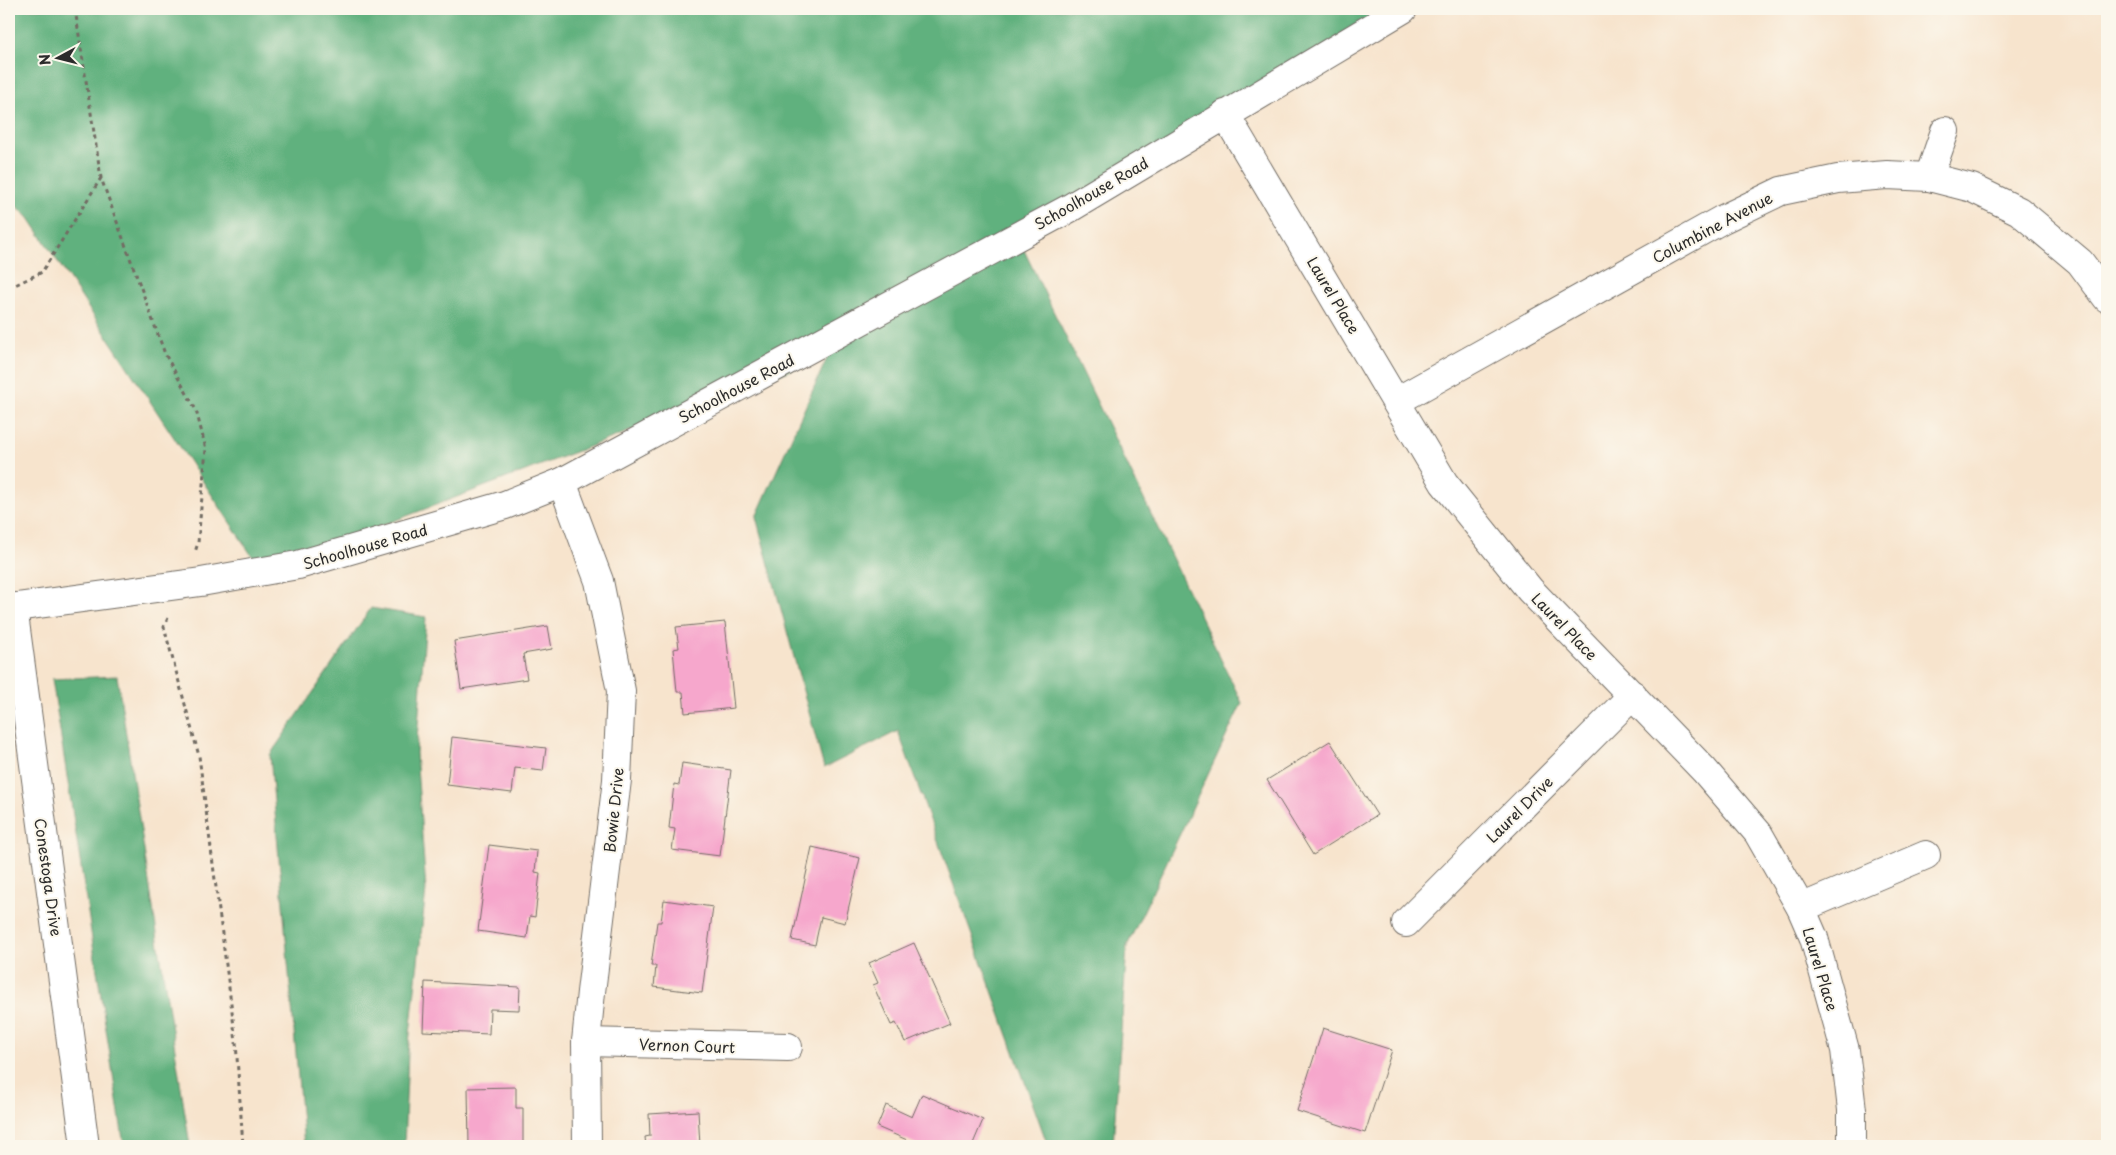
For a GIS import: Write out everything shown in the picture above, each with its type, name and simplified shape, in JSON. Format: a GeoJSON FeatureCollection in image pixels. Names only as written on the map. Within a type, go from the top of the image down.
{"type":"FeatureCollection","features":[{"type":"Feature","properties":{"kind":"street","name":"Schoolhouse Road"},"geometry":{"type":"LineString","coordinates":[[11,607],[181,585],[298,565],[505,505],[562,482],[1070,208],[1403,9]]}},
{"type":"Feature","properties":{"kind":"street","name":"Laurel Place"},"geometry":{"type":"LineString","coordinates":[[1226,114],[1444,483],[1530,590],[1704,770],[1758,833],[1801,908],[1814,938],[1844,1050],[1852,1110],[1852,1146]]}},
{"type":"Feature","properties":{"kind":"street"},"geometry":{"type":"LineString","coordinates":[[1929,178],[1945,131]]}},
{"type":"Feature","properties":{"kind":"street","name":"Columbine Avenue"},"geometry":{"type":"LineString","coordinates":[[1397,401],[1723,219],[1782,191],[1838,179],[1887,174],[1929,178],[1972,188],[2020,211],[2080,262],[2107,298]]}},
{"type":"Feature","properties":{"kind":"street","name":"Bowie Drive"},"geometry":{"type":"LineString","coordinates":[[562,482],[599,580],[621,691],[617,780],[586,1042],[587,1146]]}},
{"type":"Feature","properties":{"kind":"street","name":"Conestoga Drive"},"geometry":{"type":"LineString","coordinates":[[11,607],[85,1146]]}},
{"type":"Feature","properties":{"kind":"street","name":"Laurel Drive"},"geometry":{"type":"LineString","coordinates":[[1406,923],[1633,696]]}},
{"type":"Feature","properties":{"kind":"street"},"geometry":{"type":"LineString","coordinates":[[1801,908],[1926,855]]}},
{"type":"Feature","properties":{"kind":"street","name":"Vernon Court"},"geometry":{"type":"LineString","coordinates":[[586,1042],[788,1047]]}},
{"type":"Feature","properties":{"kind":"path"},"geometry":{"type":"LineString","coordinates":[[75,9],[101,178],[165,354],[196,410],[206,449],[198,543],[164,627],[199,756],[236,1042],[243,1146]]}},
{"type":"Feature","properties":{"kind":"path"},"geometry":{"type":"LineString","coordinates":[[9,288],[42,272],[101,178]]}},
{"type":"Feature","properties":{"kind":"green space"},"geometry":{"type":"Polygon","coordinates":[[[9,9],[1382,9],[1021,244],[1242,703],[1127,946],[1113,1146],[1048,1146],[898,731],[824,768],[756,517],[828,356],[262,571],[29,218],[9,199],[9,9]]]}},
{"type":"Feature","properties":{"kind":"green space"},"geometry":{"type":"Polygon","coordinates":[[[371,608],[426,617],[416,753],[426,890],[408,1052],[404,1146],[304,1146],[270,755],[371,608]]]}},
{"type":"Feature","properties":{"kind":"green space"},"geometry":{"type":"Polygon","coordinates":[[[117,676],[190,1146],[124,1146],[52,679],[117,676]]]}},
{"type":"Feature","properties":{"kind":"building"},"geometry":{"type":"Polygon","coordinates":[[[725,622],[734,708],[685,713],[683,692],[677,692],[673,649],[679,648],[676,627],[725,622]]]}},
{"type":"Feature","properties":{"kind":"building"},"geometry":{"type":"Polygon","coordinates":[[[548,626],[552,649],[523,654],[527,679],[461,689],[454,641],[548,626]]]}},
{"type":"Feature","properties":{"kind":"building"},"geometry":{"type":"Polygon","coordinates":[[[452,737],[546,748],[543,771],[515,768],[512,793],[447,785],[452,737]]]}},
{"type":"Feature","properties":{"kind":"building"},"geometry":{"type":"Polygon","coordinates":[[[1330,741],[1377,815],[1313,855],[1267,780],[1330,741]]]}},
{"type":"Feature","properties":{"kind":"building"},"geometry":{"type":"Polygon","coordinates":[[[682,763],[731,770],[720,856],[672,850],[675,829],[669,828],[674,784],[679,785],[682,763]]]}},
{"type":"Feature","properties":{"kind":"building"},"geometry":{"type":"Polygon","coordinates":[[[489,845],[537,851],[535,872],[540,873],[535,917],[530,916],[527,938],[478,931],[489,845]]]}},
{"type":"Feature","properties":{"kind":"building"},"geometry":{"type":"Polygon","coordinates":[[[812,847],[860,858],[845,923],[821,917],[815,945],[792,940],[812,847]]]}},
{"type":"Feature","properties":{"kind":"building"},"geometry":{"type":"Polygon","coordinates":[[[664,900],[713,907],[702,993],[654,987],[656,966],[651,966],[657,922],[661,922],[664,900]]]}},
{"type":"Feature","properties":{"kind":"building"},"geometry":{"type":"Polygon","coordinates":[[[914,943],[950,1023],[905,1042],[896,1023],[891,1025],[873,985],[878,983],[869,963],[914,943]]]}},
{"type":"Feature","properties":{"kind":"building"},"geometry":{"type":"Polygon","coordinates":[[[425,982],[520,987],[519,1010],[490,1009],[489,1034],[423,1031],[425,982]]]}},
{"type":"Feature","properties":{"kind":"building"},"geometry":{"type":"Polygon","coordinates":[[[1323,1028],[1392,1050],[1365,1133],[1297,1111],[1323,1028]]]}},
{"type":"Feature","properties":{"kind":"building"},"geometry":{"type":"Polygon","coordinates":[[[9,1073],[13,1091],[9,1092],[9,1073]]]}},
{"type":"Feature","properties":{"kind":"building"},"geometry":{"type":"Polygon","coordinates":[[[516,1087],[516,1108],[523,1108],[523,1146],[469,1146],[468,1088],[516,1087]]]}},
{"type":"Feature","properties":{"kind":"building"},"geometry":{"type":"Polygon","coordinates":[[[922,1094],[983,1120],[972,1146],[921,1146],[877,1127],[886,1105],[912,1117],[922,1094]]]}},
{"type":"Feature","properties":{"kind":"building"},"geometry":{"type":"Polygon","coordinates":[[[698,1111],[700,1146],[646,1146],[645,1137],[650,1136],[649,1114],[698,1111]]]}}]}
